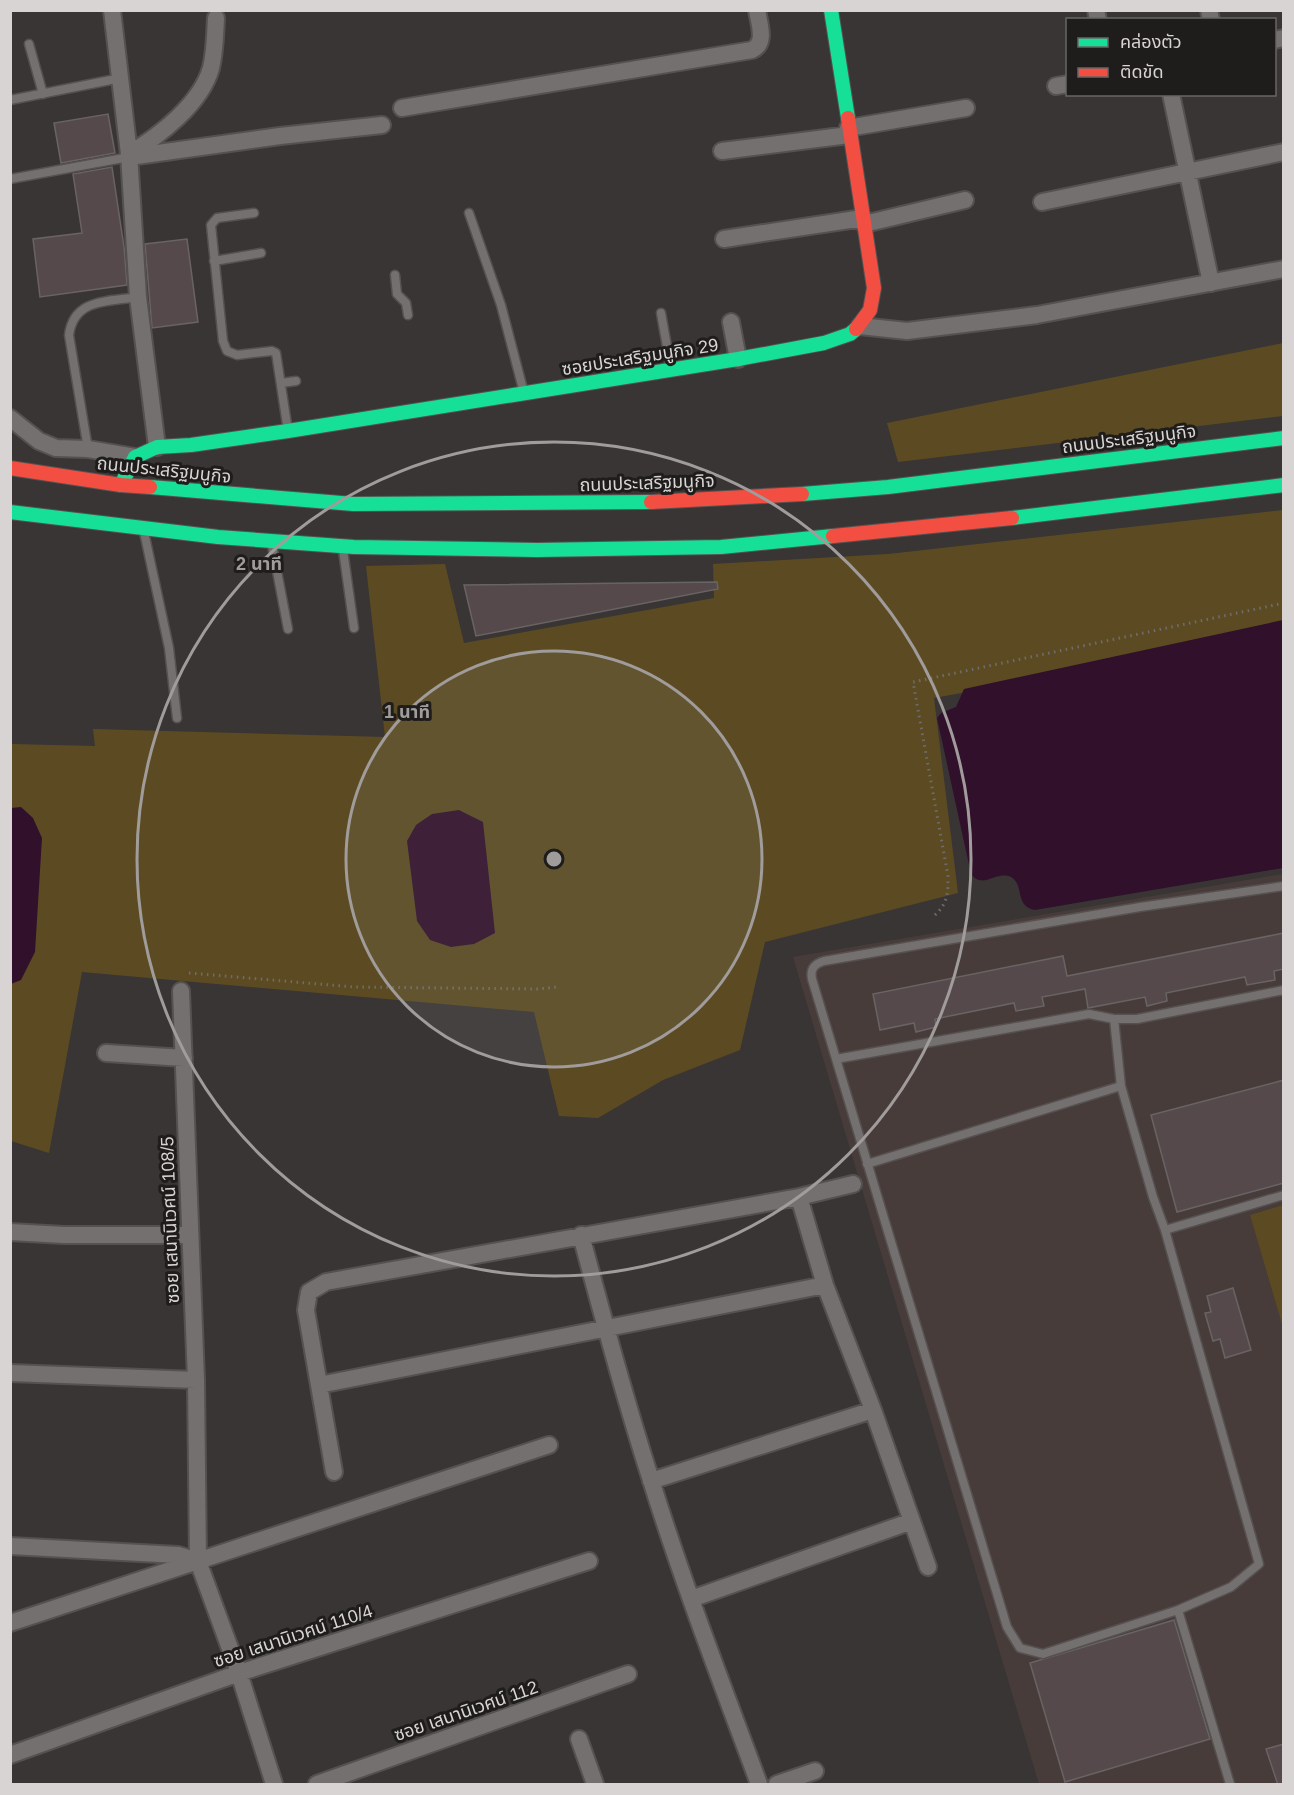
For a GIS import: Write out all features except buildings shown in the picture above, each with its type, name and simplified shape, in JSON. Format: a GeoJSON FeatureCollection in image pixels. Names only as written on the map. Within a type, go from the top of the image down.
{"type":"FeatureCollection","features":[{"type":"Feature","properties":{"kind":"main road"},"geometry":{"type":"LineString","coordinates":[[831,10],[874,288],[870,310],[860,326]]}},
{"type":"Feature","properties":{"kind":"main road","name":"ซอยประเสริฐมนูกิจ 29"},"geometry":{"type":"LineString","coordinates":[[135,457],[157,447],[191,445],[288,431],[738,359],[824,343],[850,334],[860,326]]}},
{"type":"Feature","properties":{"kind":"main road","name":"ถนนประเสริฐมนูกิจ"},"geometry":{"type":"LineString","coordinates":[[10,468],[122,485],[353,504],[640,503],[780,496],[888,487],[1284,438]]}},
{"type":"Feature","properties":{"kind":"main road"},"geometry":{"type":"LineString","coordinates":[[122,485],[135,457]]}},
{"type":"Feature","properties":{"kind":"main road"},"geometry":{"type":"LineString","coordinates":[[10,512],[143,529],[342,546],[443,550],[721,547],[1026,517],[1284,484]]}},
{"type":"Feature","properties":{"kind":"street"},"geometry":{"type":"LineString","coordinates":[[112,10],[129,155],[138,297],[157,447]]}},
{"type":"Feature","properties":{"kind":"street"},"geometry":{"type":"LineString","coordinates":[[402,108],[753,50],[761,42],[757,10]]}},
{"type":"Feature","properties":{"kind":"street"},"geometry":{"type":"LineString","coordinates":[[129,155],[172,123],[201,88],[210,71],[216,18]]}},
{"type":"Feature","properties":{"kind":"street"},"geometry":{"type":"LineString","coordinates":[[1171,96],[1211,283]]}},
{"type":"Feature","properties":{"kind":"street"},"geometry":{"type":"LineString","coordinates":[[722,151],[849,131],[966,108]]}},
{"type":"Feature","properties":{"kind":"street"},"geometry":{"type":"LineString","coordinates":[[129,155],[382,125]]}},
{"type":"Feature","properties":{"kind":"street"},"geometry":{"type":"LineString","coordinates":[[1042,202],[1284,152]]}},
{"type":"Feature","properties":{"kind":"street"},"geometry":{"type":"LineString","coordinates":[[724,239],[863,221],[965,200]]}},
{"type":"Feature","properties":{"kind":"street"},"geometry":{"type":"LineString","coordinates":[[860,326],[907,331],[1037,315],[1284,269]]}},
{"type":"Feature","properties":{"kind":"street"},"geometry":{"type":"LineString","coordinates":[[731,322],[738,359]]}},
{"type":"Feature","properties":{"kind":"street"},"geometry":{"type":"LineString","coordinates":[[10,418],[39,441],[56,448],[88,449],[135,457]]}},
{"type":"Feature","properties":{"kind":"street","name":"ซอย เสนานิเวศน์ 108/5"},"geometry":{"type":"LineString","coordinates":[[181,991],[196,1380],[198,1561],[239,1673],[274,1785]]}},
{"type":"Feature","properties":{"kind":"street"},"geometry":{"type":"LineString","coordinates":[[106,1053],[184,1058]]}},
{"type":"Feature","properties":{"kind":"street"},"geometry":{"type":"LineString","coordinates":[[334,1473],[306,1310],[309,1292],[326,1281],[799,1197],[853,1184]]}},
{"type":"Feature","properties":{"kind":"street"},"geometry":{"type":"LineString","coordinates":[[799,1197],[825,1285],[873,1410],[928,1567]]}},
{"type":"Feature","properties":{"kind":"street"},"geometry":{"type":"LineString","coordinates":[[10,1232],[64,1235],[190,1235]]}},
{"type":"Feature","properties":{"kind":"street"},"geometry":{"type":"LineString","coordinates":[[581,1235],[605,1327],[651,1481],[691,1599],[759,1785]]}},
{"type":"Feature","properties":{"kind":"street"},"geometry":{"type":"LineString","coordinates":[[319,1386],[605,1327],[825,1285]]}},
{"type":"Feature","properties":{"kind":"street"},"geometry":{"type":"LineString","coordinates":[[10,1373],[196,1380]]}},
{"type":"Feature","properties":{"kind":"street"},"geometry":{"type":"LineString","coordinates":[[651,1481],[873,1410]]}},
{"type":"Feature","properties":{"kind":"street"},"geometry":{"type":"LineString","coordinates":[[10,1623],[549,1445]]}},
{"type":"Feature","properties":{"kind":"street"},"geometry":{"type":"LineString","coordinates":[[691,1599],[912,1521]]}},
{"type":"Feature","properties":{"kind":"street"},"geometry":{"type":"LineString","coordinates":[[10,1546],[178,1555],[198,1561]]}},
{"type":"Feature","properties":{"kind":"street","name":"ซอย เสนานิเวศน์ 110/4"},"geometry":{"type":"LineString","coordinates":[[10,1755],[239,1673],[589,1561]]}},
{"type":"Feature","properties":{"kind":"street","name":"ซอย เสนานิเวศน์ 112"},"geometry":{"type":"LineString","coordinates":[[317,1785],[628,1674]]}},
{"type":"Feature","properties":{"kind":"street"},"geometry":{"type":"LineString","coordinates":[[579,1739],[595,1785]]}},
{"type":"Feature","properties":{"kind":"street"},"geometry":{"type":"LineString","coordinates":[[777,1785],[815,1771]]}},
{"type":"Feature","properties":{"kind":"lane"},"geometry":{"type":"LineString","coordinates":[[29,44],[43,94]]}},
{"type":"Feature","properties":{"kind":"lane"},"geometry":{"type":"LineString","coordinates":[[10,100],[121,78]]}},
{"type":"Feature","properties":{"kind":"lane"},"geometry":{"type":"LineString","coordinates":[[10,179],[129,155]]}},
{"type":"Feature","properties":{"kind":"lane"},"geometry":{"type":"LineString","coordinates":[[254,213],[220,218],[211,225],[224,347],[237,355],[269,351],[276,353],[288,431]]}},
{"type":"Feature","properties":{"kind":"lane"},"geometry":{"type":"LineString","coordinates":[[469,213],[501,305],[524,393]]}},
{"type":"Feature","properties":{"kind":"lane"},"geometry":{"type":"LineString","coordinates":[[214,261],[261,254]]}},
{"type":"Feature","properties":{"kind":"lane"},"geometry":{"type":"LineString","coordinates":[[395,275],[397,294],[406,303],[408,315]]}},
{"type":"Feature","properties":{"kind":"lane"},"geometry":{"type":"LineString","coordinates":[[88,449],[69,335],[70,322],[81,309],[96,304],[138,297]]}},
{"type":"Feature","properties":{"kind":"lane"},"geometry":{"type":"LineString","coordinates":[[661,313],[671,370]]}},
{"type":"Feature","properties":{"kind":"lane"},"geometry":{"type":"LineString","coordinates":[[281,382],[296,381]]}},
{"type":"Feature","properties":{"kind":"lane"},"geometry":{"type":"LineString","coordinates":[[143,529],[169,648],[177,718]]}},
{"type":"Feature","properties":{"kind":"lane"},"geometry":{"type":"LineString","coordinates":[[272,541],[288,629]]}},
{"type":"Feature","properties":{"kind":"lane"},"geometry":{"type":"LineString","coordinates":[[342,546],[354,628]]}},
{"type":"Feature","properties":{"kind":"lane"},"geometry":{"type":"LineString","coordinates":[[1114,1019],[1121,1086],[1153,1197],[1165,1230],[1259,1564],[1231,1587],[1178,1610],[1043,1654],[1020,1648],[1007,1627],[867,1164],[811,969],[817,963],[1140,907],[1284,886]]}},
{"type":"Feature","properties":{"kind":"lane"},"geometry":{"type":"LineString","coordinates":[[836,1059],[1089,1014],[1114,1019],[1137,1019],[1284,990]]}},
{"type":"Feature","properties":{"kind":"lane"},"geometry":{"type":"LineString","coordinates":[[867,1164],[1121,1086]]}},
{"type":"Feature","properties":{"kind":"lane"},"geometry":{"type":"LineString","coordinates":[[1165,1230],[1284,1195]]}},
{"type":"Feature","properties":{"kind":"lane"},"geometry":{"type":"LineString","coordinates":[[1178,1610],[1230,1785]]}},
{"type":"Feature","properties":{"kind":"path"},"geometry":{"type":"LineString","coordinates":[[935,915],[945,906],[948,876],[921,739],[913,682],[1284,603]]}},
{"type":"Feature","properties":{"kind":"path"},"geometry":{"type":"LineString","coordinates":[[189,973],[354,987],[538,989],[557,987]]}},
{"type":"Feature","properties":{"kind":"shaded area"},"geometry":{"type":"Polygon","coordinates":[[[1283,343],[1283,416],[898,462],[887,423],[1283,343]]]}},
{"type":"Feature","properties":{"kind":"shaded area"},"geometry":{"type":"Polygon","coordinates":[[[1283,510],[1283,634],[934,698],[958,893],[765,942],[740,1050],[663,1080],[598,1118],[559,1116],[534,1012],[82,972],[49,1153],[11,1141],[11,744],[95,746],[93,729],[385,737],[366,566],[445,564],[464,643],[714,598],[713,564],[888,554],[1283,510]]]}},
{"type":"Feature","properties":{"kind":"shaded area"},"geometry":{"type":"Polygon","coordinates":[[[1283,620],[1283,868],[1035,910],[1024,904],[1018,885],[1011,877],[1000,876],[980,880],[971,874],[937,718],[941,713],[956,707],[964,689],[1283,620]]]}},
{"type":"Feature","properties":{"kind":"shaded area"},"geometry":{"type":"Polygon","coordinates":[[[21,807],[33,818],[42,838],[35,952],[21,980],[11,984],[11,808],[21,807]]]}},
{"type":"Feature","properties":{"kind":"shaded area"},"geometry":{"type":"Polygon","coordinates":[[[459,810],[483,822],[495,933],[474,944],[451,947],[430,940],[417,921],[407,841],[416,825],[432,814],[459,810]]]}},
{"type":"Feature","properties":{"kind":"shaded area"},"geometry":{"type":"Polygon","coordinates":[[[1283,874],[1283,1205],[1250,1215],[1283,1328],[1283,1784],[1039,1784],[793,957],[1283,874]]]}},
{"type":"Feature","properties":{"kind":"shaded area"},"geometry":{"type":"Polygon","coordinates":[[[1284,1205],[1283,1328],[1250,1215],[1284,1205]]]}},
{"type":"Feature","properties":{"kind":"traffic: fast"},"geometry":{"type":"LineString","coordinates":[[831,10],[848,118]]}},
{"type":"Feature","properties":{"kind":"traffic: fast"},"geometry":{"type":"LineString","coordinates":[[121,485],[135,457],[157,447],[191,445],[288,431],[738,359],[824,343],[850,334],[856,329]]}},
{"type":"Feature","properties":{"kind":"traffic: fast"},"geometry":{"type":"LineString","coordinates":[[802,494],[888,487],[1284,438]]}},
{"type":"Feature","properties":{"kind":"traffic: fast"},"geometry":{"type":"LineString","coordinates":[[1012,518],[1284,485]]}},
{"type":"Feature","properties":{"kind":"traffic: fast"},"geometry":{"type":"LineString","coordinates":[[150,487],[353,504],[651,502]]}},
{"type":"Feature","properties":{"kind":"traffic: fast"},"geometry":{"type":"LineString","coordinates":[[10,512],[218,537],[354,547],[537,550],[721,547],[833,536]]}},
{"type":"Feature","properties":{"kind":"traffic: jam"},"geometry":{"type":"LineString","coordinates":[[848,118],[874,288],[870,310],[856,329]]}},
{"type":"Feature","properties":{"kind":"traffic: jam"},"geometry":{"type":"LineString","coordinates":[[10,468],[121,485],[150,487]]}},
{"type":"Feature","properties":{"kind":"traffic: jam"},"geometry":{"type":"LineString","coordinates":[[651,502],[802,494]]}},
{"type":"Feature","properties":{"kind":"traffic: jam"},"geometry":{"type":"LineString","coordinates":[[833,536],[1012,518]]}}]}
